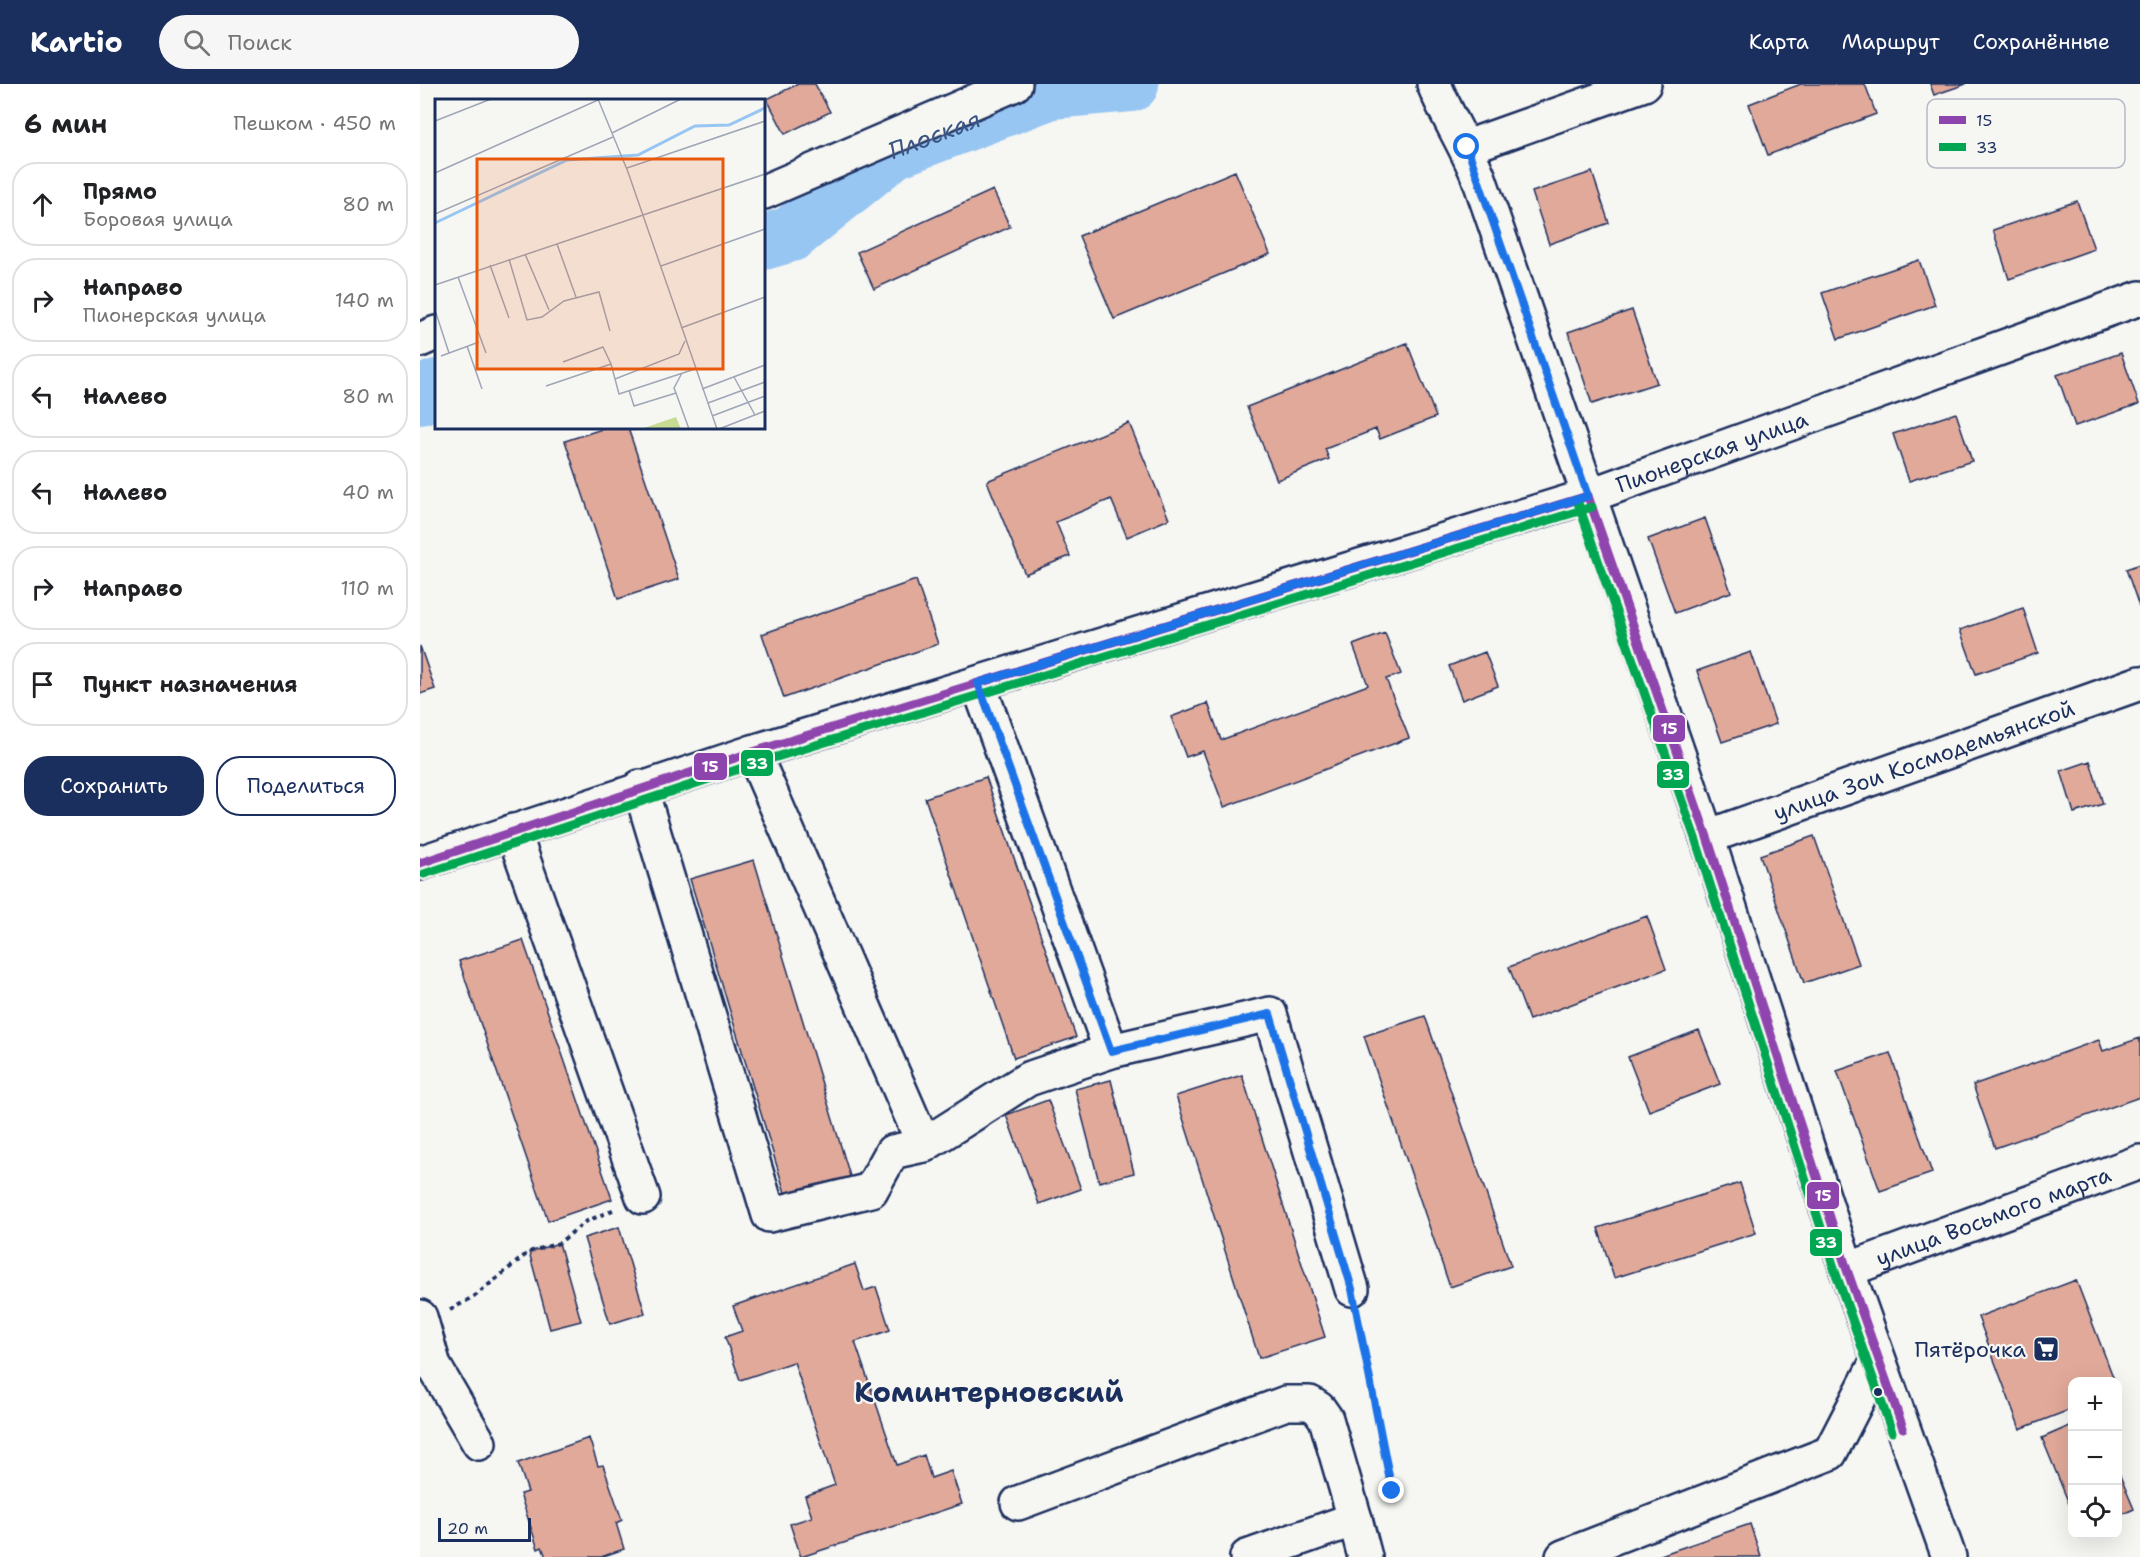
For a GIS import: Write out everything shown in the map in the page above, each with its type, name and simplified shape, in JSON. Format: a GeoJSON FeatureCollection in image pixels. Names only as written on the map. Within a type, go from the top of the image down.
{"type":"FeatureCollection","features":[{"type":"Feature","properties":{"kind":"street"},"geometry":{"type":"LineString","coordinates":[[765,192],[1015,84]]}},
{"type":"Feature","properties":{"kind":"street"},"geometry":{"type":"LineString","coordinates":[[1467,147],[1644,84]]}},
{"type":"Feature","properties":{"kind":"street"},"geometry":{"type":"LineString","coordinates":[[1438,94],[1467,147],[1707,837],[1846,1270],[1903,1428],[1944,1556]]}},
{"type":"Feature","properties":{"kind":"street","name":"Пионерская улица"},"geometry":{"type":"LineString","coordinates":[[420,863],[640,787],[1588,496],[2140,298]]}},
{"type":"Feature","properties":{"kind":"street"},"geometry":{"type":"LineString","coordinates":[[420,340],[435,333]]}},
{"type":"Feature","properties":{"kind":"street"},"geometry":{"type":"LineString","coordinates":[[978,683],[1111,1051]]}},
{"type":"Feature","properties":{"kind":"street","name":"улица Зои Космодемьянской"},"geometry":{"type":"LineString","coordinates":[[1707,837],[2140,683]]}},
{"type":"Feature","properties":{"kind":"street"},"geometry":{"type":"LineString","coordinates":[[753,752],[924,1145]]}},
{"type":"Feature","properties":{"kind":"street"},"geometry":{"type":"LineString","coordinates":[[640,787],[769,1215],[871,1190],[892,1152],[924,1145],[1028,1079],[1111,1051],[1270,1014],[1352,1289]]}},
{"type":"Feature","properties":{"kind":"street"},"geometry":{"type":"LineString","coordinates":[[513,831],[643,1197]]}},
{"type":"Feature","properties":{"kind":"street","name":"улица Восьмого марта"},"geometry":{"type":"LineString","coordinates":[[1846,1270],[2140,1162]]}},
{"type":"Feature","properties":{"kind":"street"},"geometry":{"type":"LineString","coordinates":[[421,1321],[427,1369],[479,1443]]}},
{"type":"Feature","properties":{"kind":"street"},"geometry":{"type":"LineString","coordinates":[[1563,1557],[1830,1453],[1878,1360]]}},
{"type":"Feature","properties":{"kind":"street"},"geometry":{"type":"LineString","coordinates":[[1018,1503],[1237,1420],[1286,1403],[1300,1402],[1319,1409],[1326,1419],[1365,1557]]}},
{"type":"Feature","properties":{"kind":"street"},"geometry":{"type":"LineString","coordinates":[[1247,1557],[1355,1519]]}},
{"type":"Feature","properties":{"kind":"path"},"geometry":{"type":"LineString","coordinates":[[421,1321],[475,1296],[529,1251],[560,1243],[585,1222],[643,1197]]}},
{"type":"Feature","properties":{"kind":"path"},"geometry":{"type":"LineString","coordinates":[[1352,1289],[1392,1491]]}},
{"type":"Feature","properties":{"kind":"building"},"geometry":{"type":"Polygon","coordinates":[[[798,84],[815,84],[830,112],[785,134],[767,99],[798,84]]]}},
{"type":"Feature","properties":{"kind":"building"},"geometry":{"type":"Polygon","coordinates":[[[1801,84],[1865,84],[1876,114],[1768,155],[1749,104],[1801,84]]]}},
{"type":"Feature","properties":{"kind":"building"},"geometry":{"type":"Polygon","coordinates":[[[1930,84],[1966,84],[1934,95],[1930,84]]]}},
{"type":"Feature","properties":{"kind":"building"},"geometry":{"type":"Polygon","coordinates":[[[1235,171],[1270,254],[1114,319],[1079,236],[1235,171]]]}},
{"type":"Feature","properties":{"kind":"building"},"geometry":{"type":"Polygon","coordinates":[[[1592,172],[1609,223],[1549,244],[1532,192],[1592,172]]]}},
{"type":"Feature","properties":{"kind":"building"},"geometry":{"type":"Polygon","coordinates":[[[993,190],[1010,227],[874,289],[857,252],[993,190]]]}},
{"type":"Feature","properties":{"kind":"building"},"geometry":{"type":"Polygon","coordinates":[[[2077,201],[2094,249],[2009,279],[1993,230],[2077,201]]]}},
{"type":"Feature","properties":{"kind":"building"},"geometry":{"type":"Polygon","coordinates":[[[1919,260],[1935,305],[1838,339],[1822,293],[1919,260]]]}},
{"type":"Feature","properties":{"kind":"building"},"geometry":{"type":"Polygon","coordinates":[[[1632,310],[1657,383],[1592,404],[1568,332],[1632,310]]]}},
{"type":"Feature","properties":{"kind":"building"},"geometry":{"type":"Polygon","coordinates":[[[1407,343],[1436,417],[1380,439],[1376,429],[1325,449],[1329,459],[1277,480],[1247,407],[1407,343]]]}},
{"type":"Feature","properties":{"kind":"building"},"geometry":{"type":"Polygon","coordinates":[[[2121,353],[2139,404],[2075,426],[2057,375],[2121,353]]]}},
{"type":"Feature","properties":{"kind":"building"},"geometry":{"type":"Polygon","coordinates":[[[1956,413],[1972,461],[1909,481],[1893,434],[1956,413]]]}},
{"type":"Feature","properties":{"kind":"building"},"geometry":{"type":"Polygon","coordinates":[[[1129,423],[1169,519],[1127,537],[1111,499],[1056,522],[1070,556],[1025,574],[987,481],[1129,423]]]}},
{"type":"Feature","properties":{"kind":"building"},"geometry":{"type":"Polygon","coordinates":[[[602,429],[628,429],[679,579],[618,599],[565,441],[602,429]]]}},
{"type":"Feature","properties":{"kind":"building"},"geometry":{"type":"Polygon","coordinates":[[[1705,518],[1731,592],[1675,613],[1648,539],[1705,518]]]}},
{"type":"Feature","properties":{"kind":"building"},"geometry":{"type":"Polygon","coordinates":[[[2140,564],[2140,609],[2126,569],[2140,564]]]}},
{"type":"Feature","properties":{"kind":"building"},"geometry":{"type":"Polygon","coordinates":[[[916,580],[938,644],[784,698],[762,634],[916,580]]]}},
{"type":"Feature","properties":{"kind":"building"},"geometry":{"type":"Polygon","coordinates":[[[2023,608],[2038,653],[1976,674],[1960,630],[2023,608]]]}},
{"type":"Feature","properties":{"kind":"building"},"geometry":{"type":"Polygon","coordinates":[[[1385,633],[1401,674],[1386,679],[1409,738],[1224,807],[1203,751],[1186,757],[1171,717],[1208,703],[1221,740],[1368,685],[1353,645],[1385,633]]]}},
{"type":"Feature","properties":{"kind":"building"},"geometry":{"type":"Polygon","coordinates":[[[420,646],[435,689],[420,694],[420,646]]]}},
{"type":"Feature","properties":{"kind":"building"},"geometry":{"type":"Polygon","coordinates":[[[1485,652],[1498,686],[1462,700],[1449,666],[1485,652]]]}},
{"type":"Feature","properties":{"kind":"building"},"geometry":{"type":"Polygon","coordinates":[[[1751,652],[1776,724],[1722,742],[1697,671],[1751,652]]]}},
{"type":"Feature","properties":{"kind":"building"},"geometry":{"type":"Polygon","coordinates":[[[2090,761],[2103,804],[2074,813],[2061,771],[2090,761]]]}},
{"type":"Feature","properties":{"kind":"building"},"geometry":{"type":"Polygon","coordinates":[[[986,777],[1076,1037],[1014,1058],[925,798],[986,777]]]}},
{"type":"Feature","properties":{"kind":"building"},"geometry":{"type":"Polygon","coordinates":[[[1814,836],[1859,964],[1804,983],[1760,855],[1814,836]]]}},
{"type":"Feature","properties":{"kind":"building"},"geometry":{"type":"Polygon","coordinates":[[[754,860],[853,1186],[789,1206],[690,879],[754,860]]]}},
{"type":"Feature","properties":{"kind":"building"},"geometry":{"type":"Polygon","coordinates":[[[1647,916],[1666,969],[1529,1020],[1509,967],[1647,916]]]}},
{"type":"Feature","properties":{"kind":"building"},"geometry":{"type":"Polygon","coordinates":[[[523,940],[612,1199],[548,1221],[459,961],[523,940]]]}},
{"type":"Feature","properties":{"kind":"building"},"geometry":{"type":"Polygon","coordinates":[[[1425,1016],[1511,1266],[1450,1287],[1364,1036],[1425,1016]]]}},
{"type":"Feature","properties":{"kind":"building"},"geometry":{"type":"Polygon","coordinates":[[[1699,1030],[1720,1084],[1649,1111],[1628,1057],[1699,1030]]]}},
{"type":"Feature","properties":{"kind":"building"},"geometry":{"type":"Polygon","coordinates":[[[2140,1038],[2140,1097],[1995,1148],[1973,1085],[2099,1040],[2103,1051],[2140,1038]]]}},
{"type":"Feature","properties":{"kind":"building"},"geometry":{"type":"Polygon","coordinates":[[[1890,1053],[1932,1173],[1880,1191],[1837,1071],[1890,1053]]]}},
{"type":"Feature","properties":{"kind":"building"},"geometry":{"type":"Polygon","coordinates":[[[1242,1075],[1325,1337],[1259,1358],[1176,1096],[1242,1075]]]}},
{"type":"Feature","properties":{"kind":"building"},"geometry":{"type":"Polygon","coordinates":[[[1111,1080],[1134,1173],[1099,1182],[1075,1089],[1111,1080]]]}},
{"type":"Feature","properties":{"kind":"building"},"geometry":{"type":"Polygon","coordinates":[[[1048,1100],[1081,1189],[1039,1204],[1006,1115],[1048,1100]]]}},
{"type":"Feature","properties":{"kind":"building"},"geometry":{"type":"Polygon","coordinates":[[[1740,1183],[1756,1233],[1614,1278],[1598,1228],[1740,1183]]]}},
{"type":"Feature","properties":{"kind":"building"},"geometry":{"type":"Polygon","coordinates":[[[619,1227],[645,1313],[610,1324],[584,1238],[619,1227]]]}},
{"type":"Feature","properties":{"kind":"building"},"geometry":{"type":"Polygon","coordinates":[[[559,1243],[581,1321],[550,1329],[529,1252],[559,1243]]]}},
{"type":"Feature","properties":{"kind":"building"},"geometry":{"type":"Polygon","coordinates":[[[855,1264],[864,1291],[876,1287],[890,1330],[855,1342],[897,1465],[924,1455],[931,1478],[951,1471],[962,1504],[801,1557],[790,1524],[812,1517],[805,1496],[835,1485],[794,1362],[740,1380],[725,1337],[742,1331],[733,1306],[855,1264]]]}},
{"type":"Feature","properties":{"kind":"building","name":"Пятёрочка"},"geometry":{"type":"Polygon","coordinates":[[[2076,1280],[2113,1377],[2068,1377],[2068,1411],[2020,1429],[1978,1317],[2076,1280]]]}},
{"type":"Feature","properties":{"kind":"building"},"geometry":{"type":"Polygon","coordinates":[[[2068,1427],[2068,1501],[2042,1438],[2068,1427]]]}},
{"type":"Feature","properties":{"kind":"building"},"geometry":{"type":"Polygon","coordinates":[[[589,1438],[598,1466],[603,1465],[622,1520],[616,1523],[624,1549],[601,1557],[546,1557],[542,1547],[538,1549],[520,1494],[528,1492],[518,1463],[589,1438]]]}},
{"type":"Feature","properties":{"kind":"building"},"geometry":{"type":"Polygon","coordinates":[[[2122,1480],[2134,1509],[2122,1514],[2122,1480]]]}},
{"type":"Feature","properties":{"kind":"building"},"geometry":{"type":"Polygon","coordinates":[[[1750,1524],[1761,1557],[1655,1557],[1750,1524]]]}},
{"type":"Feature","properties":{"kind":"waterway","name":"Плоская"},"geometry":{"type":"LineString","coordinates":[[765,242],[791,234],[893,151],[1051,91],[1131,84]]}},
{"type":"Feature","properties":{"kind":"waterway","name":"Плоская"},"geometry":{"type":"LineString","coordinates":[[420,397],[435,388]]}},
{"type":"Feature","properties":{"kind":"transit line","name":"15"},"geometry":{"type":"LineString","coordinates":[[1588,496],[1707,837],[1847,1270],[1903,1428]]}},
{"type":"Feature","properties":{"kind":"transit line","name":"15"},"geometry":{"type":"LineString","coordinates":[[420,863],[753,752],[1588,496]]}},
{"type":"Feature","properties":{"kind":"transit line","name":"33"},"geometry":{"type":"LineString","coordinates":[[1577,500],[1696,841],[1836,1274],[1892,1432]]}},
{"type":"Feature","properties":{"kind":"transit line","name":"33"},"geometry":{"type":"LineString","coordinates":[[424,874],[757,763],[1592,507]]}},
{"type":"Feature","properties":{"kind":"place","name":"Пятёрочка"},"geometry":{"type":"Point","coordinates":[2046,1349]}},
{"type":"Feature","properties":{"kind":"district","name":"Коминтерновский"},"geometry":{"type":"Point","coordinates":[989,1392]}},
{"type":"Feature","properties":{"kind":"route"},"geometry":{"type":"LineString","coordinates":[[1392,1491],[1352,1289],[1270,1014],[1111,1051],[978,683],[1588,496],[1467,147]]}}]}
